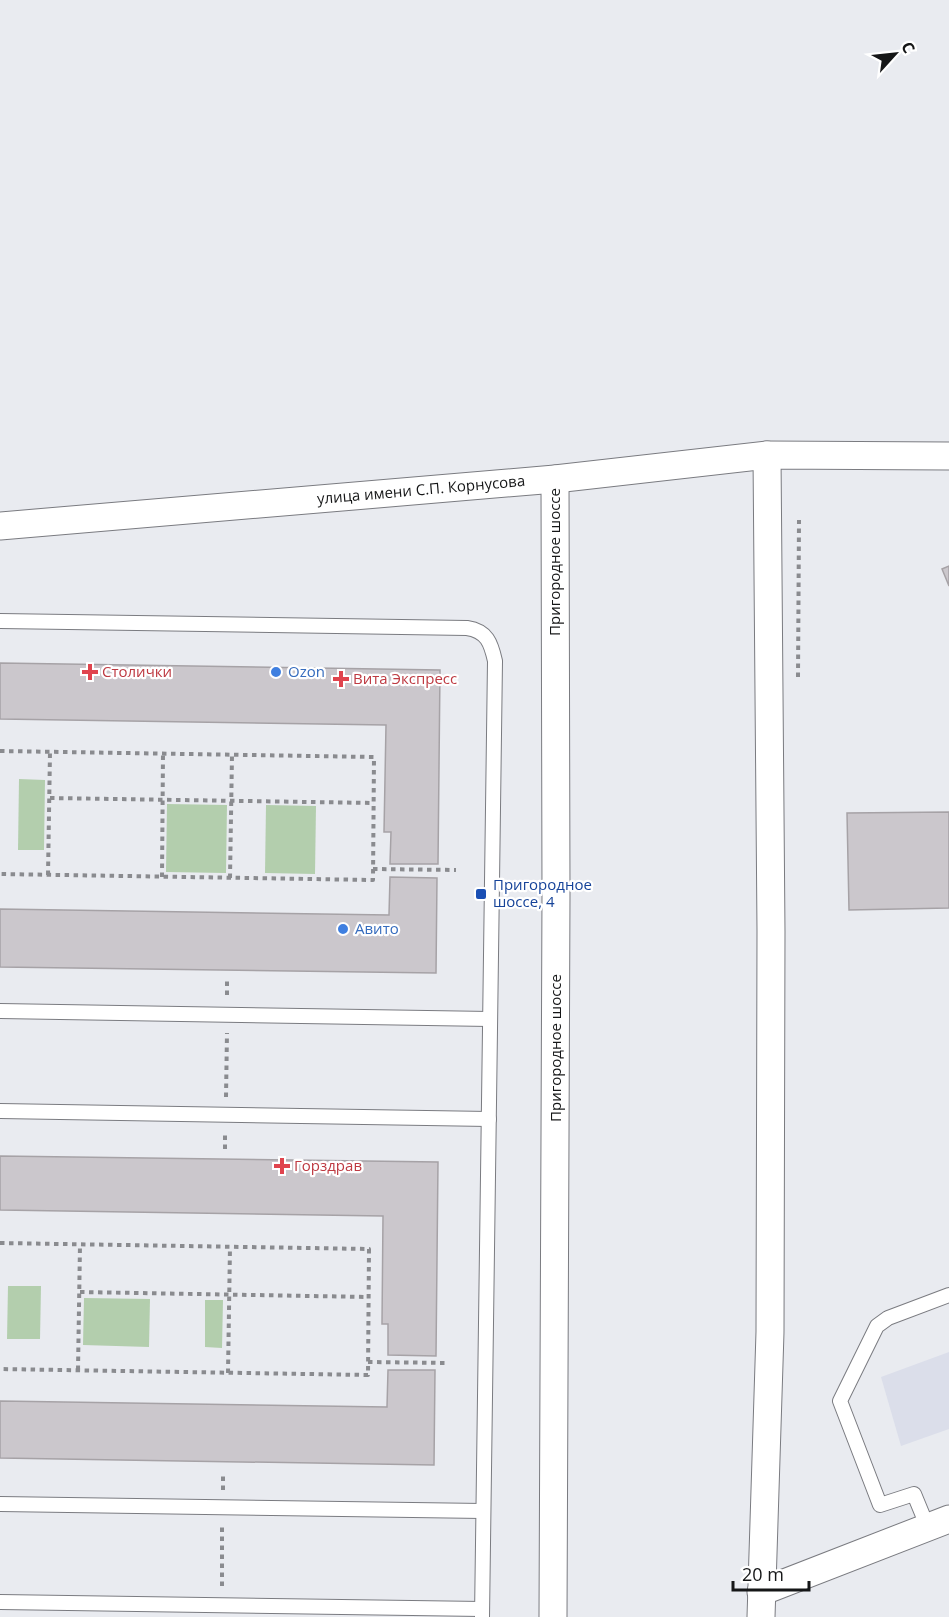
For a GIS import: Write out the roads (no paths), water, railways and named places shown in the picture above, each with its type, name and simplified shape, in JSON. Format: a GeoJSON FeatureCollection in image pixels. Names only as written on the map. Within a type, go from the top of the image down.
{"type":"FeatureCollection","features":[{"type":"Feature","properties":{"kind":"street","name":"улица имени С.П. Корнусова"},"geometry":{"type":"LineString","coordinates":[[0,526],[555,479],[767,455],[949,456]]}},
{"type":"Feature","properties":{"kind":"street"},"geometry":{"type":"LineString","coordinates":[[767,455],[771,931],[770,1332],[761,1605],[938,1523]]}},
{"type":"Feature","properties":{"kind":"street","name":"Пригородное шоссе"},"geometry":{"type":"LineString","coordinates":[[553,1617],[555,479]]}},
{"type":"Feature","properties":{"kind":"lane"},"geometry":{"type":"LineString","coordinates":[[0,621],[480,630],[491,643],[495,661],[482,1613],[221,1605],[0,1602]]}},
{"type":"Feature","properties":{"kind":"lane"},"geometry":{"type":"LineString","coordinates":[[0,1011],[490,1019]]}},
{"type":"Feature","properties":{"kind":"lane"},"geometry":{"type":"LineString","coordinates":[[0,1111],[489,1119]]}},
{"type":"Feature","properties":{"kind":"lane"},"geometry":{"type":"LineString","coordinates":[[938,1523],[914,1494],[880,1505],[840,1401],[877,1326],[888,1318],[949,1295]]}},
{"type":"Feature","properties":{"kind":"lane"},"geometry":{"type":"LineString","coordinates":[[0,1504],[483,1512]]}},
{"type":"Feature","properties":{"kind":"place","name":"Столички"},"geometry":{"type":"Point","coordinates":[90,672]}},
{"type":"Feature","properties":{"kind":"place","name":"Ozon"},"geometry":{"type":"Point","coordinates":[276,672]}},
{"type":"Feature","properties":{"kind":"place","name":"Вита Экспресс"},"geometry":{"type":"Point","coordinates":[341,679]}},
{"type":"Feature","properties":{"kind":"place","name":"Пригородное шоссе, 4"},"geometry":{"type":"Point","coordinates":[481,894]}},
{"type":"Feature","properties":{"kind":"place","name":"Авито"},"geometry":{"type":"Point","coordinates":[343,929]}},
{"type":"Feature","properties":{"kind":"place","name":"Горздрав"},"geometry":{"type":"Point","coordinates":[282,1166]}}]}
